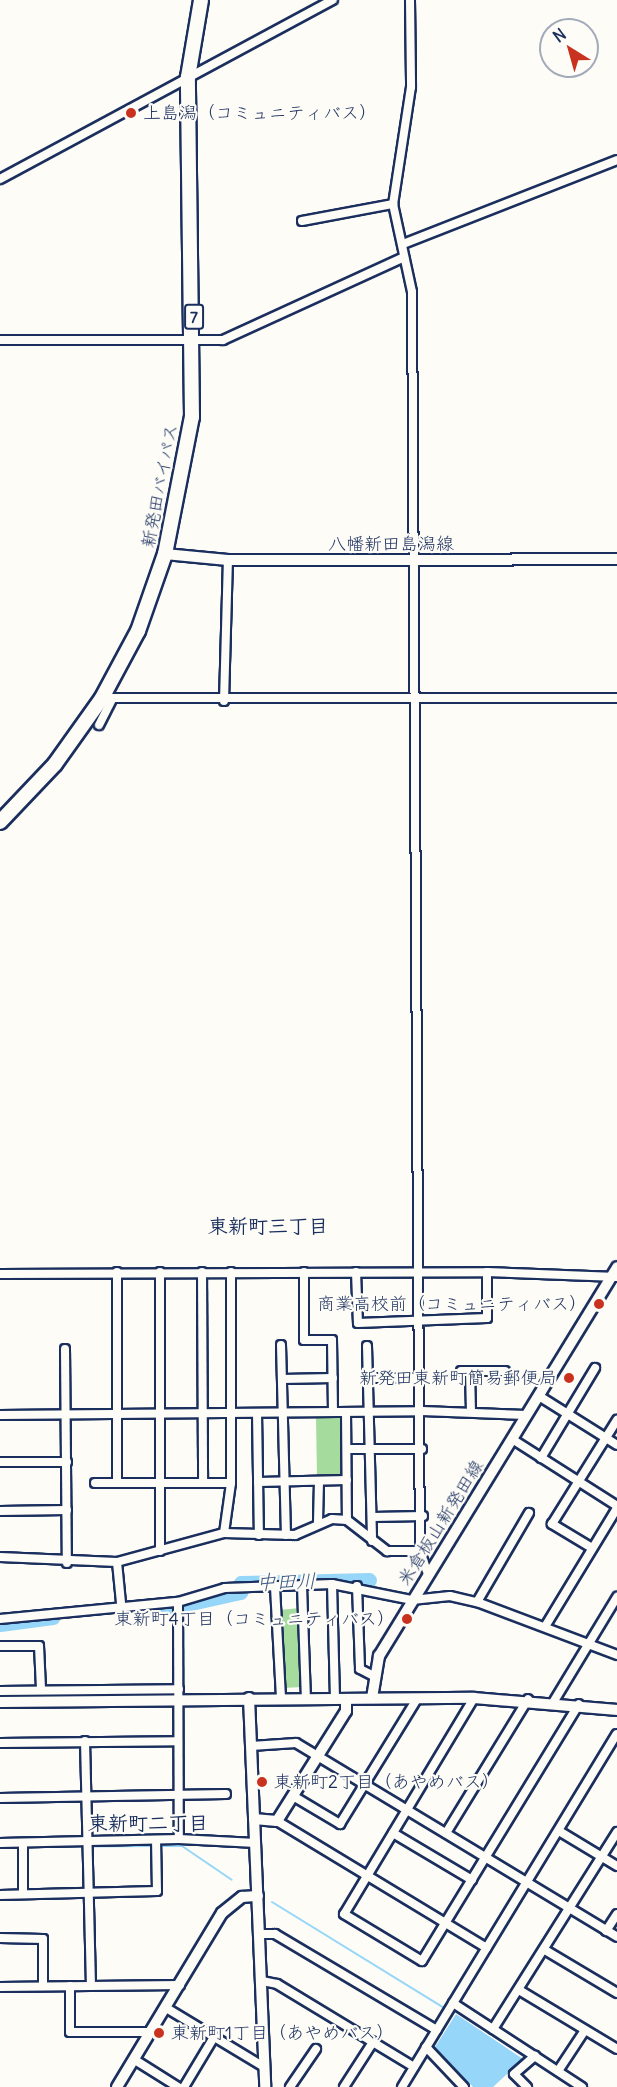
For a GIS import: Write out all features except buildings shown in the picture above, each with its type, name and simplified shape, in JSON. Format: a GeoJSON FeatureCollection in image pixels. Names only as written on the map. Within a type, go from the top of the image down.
{"type":"FeatureCollection","features":[{"type":"Feature","properties":{"kind":"highway","name":"新発田バイパス"},"geometry":{"type":"LineString","coordinates":[[0,822],[55,764],[108,698],[138,631],[165,555],[189,446],[194,340],[188,77],[201,0]]}},
{"type":"Feature","properties":{"kind":"main road","name":"八幡新田島潟線"},"geometry":{"type":"LineString","coordinates":[[165,555],[228,560],[617,559]]}},
{"type":"Feature","properties":{"kind":"main road","name":"米倉板山新発田線"},"geometry":{"type":"LineString","coordinates":[[372,1698],[372,1675],[412,1600],[615,1273]]}},
{"type":"Feature","properties":{"kind":"main road"},"geometry":{"type":"LineString","coordinates":[[0,1702],[179,1695],[341,1699],[474,1698],[579,1703],[617,1710]]}},
{"type":"Feature","properties":{"kind":"main road"},"geometry":{"type":"LineString","coordinates":[[249,1698],[261,1934],[265,2087]]}},
{"type":"Feature","properties":{"kind":"main road"},"geometry":{"type":"LineString","coordinates":[[254,1819],[277,1821],[346,1711],[341,1699]]}},
{"type":"Feature","properties":{"kind":"main road"},"geometry":{"type":"LineString","coordinates":[[117,2087],[168,2009],[180,1985],[230,1904],[258,1896]]}},
{"type":"Feature","properties":{"kind":"street"},"geometry":{"type":"LineString","coordinates":[[0,179],[333,0]]}},
{"type":"Feature","properties":{"kind":"street"},"geometry":{"type":"LineString","coordinates":[[410,0],[411,87],[393,204],[412,292],[422,1320],[423,1516],[420,1551],[428,1574]]}},
{"type":"Feature","properties":{"kind":"street"},"geometry":{"type":"LineString","coordinates":[[403,244],[617,161]]}},
{"type":"Feature","properties":{"kind":"street"},"geometry":{"type":"LineString","coordinates":[[302,221],[393,204]]}},
{"type":"Feature","properties":{"kind":"street"},"geometry":{"type":"LineString","coordinates":[[0,340],[223,340],[254,328],[404,257]]}},
{"type":"Feature","properties":{"kind":"street"},"geometry":{"type":"LineString","coordinates":[[224,701],[228,560]]}},
{"type":"Feature","properties":{"kind":"street"},"geometry":{"type":"LineString","coordinates":[[99,725],[108,698],[224,701],[617,698]]}},
{"type":"Feature","properties":{"kind":"street"},"geometry":{"type":"LineString","coordinates":[[117,1272],[115,1414],[117,1483]]}},
{"type":"Feature","properties":{"kind":"street"},"geometry":{"type":"LineString","coordinates":[[0,1274],[117,1272],[615,1273]]}},
{"type":"Feature","properties":{"kind":"street"},"geometry":{"type":"LineString","coordinates":[[159,1272],[160,1551]]}},
{"type":"Feature","properties":{"kind":"street"},"geometry":{"type":"LineString","coordinates":[[202,1272],[203,1482]]}},
{"type":"Feature","properties":{"kind":"street"},"geometry":{"type":"LineString","coordinates":[[224,1533],[231,1483],[231,1272]]}},
{"type":"Feature","properties":{"kind":"street"},"geometry":{"type":"LineString","coordinates":[[304,1272],[304,1340],[332,1340],[333,1412]]}},
{"type":"Feature","properties":{"kind":"street"},"geometry":{"type":"LineString","coordinates":[[356,1272],[358,1323],[487,1318],[487,1272]]}},
{"type":"Feature","properties":{"kind":"street"},"geometry":{"type":"LineString","coordinates":[[281,1345],[282,1379],[287,1412],[286,1535]]}},
{"type":"Feature","properties":{"kind":"street"},"geometry":{"type":"LineString","coordinates":[[367,1346],[372,1541]]}},
{"type":"Feature","properties":{"kind":"street"},"geometry":{"type":"LineString","coordinates":[[65,1348],[67,1563]]}},
{"type":"Feature","properties":{"kind":"street"},"geometry":{"type":"LineString","coordinates":[[541,1458],[595,1368]]}},
{"type":"Feature","properties":{"kind":"street"},"geometry":{"type":"LineString","coordinates":[[461,1371],[505,1371]]}},
{"type":"Feature","properties":{"kind":"street"},"geometry":{"type":"LineString","coordinates":[[470,1371],[471,1412]]}},
{"type":"Feature","properties":{"kind":"street"},"geometry":{"type":"LineString","coordinates":[[282,1379],[333,1378]]}},
{"type":"Feature","properties":{"kind":"street"},"geometry":{"type":"LineString","coordinates":[[368,1378],[421,1378]]}},
{"type":"Feature","properties":{"kind":"street"},"geometry":{"type":"LineString","coordinates":[[539,1396],[617,1445]]}},
{"type":"Feature","properties":{"kind":"street"},"geometry":{"type":"LineString","coordinates":[[0,1415],[422,1411],[526,1415]]}},
{"type":"Feature","properties":{"kind":"street"},"geometry":{"type":"LineString","coordinates":[[346,1412],[348,1520]]}},
{"type":"Feature","properties":{"kind":"street"},"geometry":{"type":"LineString","coordinates":[[257,1413],[259,1534]]}},
{"type":"Feature","properties":{"kind":"street"},"geometry":{"type":"LineString","coordinates":[[592,1548],[552,1524],[617,1420]]}},
{"type":"Feature","properties":{"kind":"street"},"geometry":{"type":"LineString","coordinates":[[512,1439],[617,1507],[546,1625]]}},
{"type":"Feature","properties":{"kind":"street"},"geometry":{"type":"LineString","coordinates":[[347,1449],[422,1449]]}},
{"type":"Feature","properties":{"kind":"street"},"geometry":{"type":"LineString","coordinates":[[0,1462],[67,1462]]}},
{"type":"Feature","properties":{"kind":"street"},"geometry":{"type":"LineString","coordinates":[[258,1482],[347,1480]]}},
{"type":"Feature","properties":{"kind":"street"},"geometry":{"type":"LineString","coordinates":[[318,1522],[319,1481]]}},
{"type":"Feature","properties":{"kind":"street"},"geometry":{"type":"LineString","coordinates":[[95,1483],[231,1483]]}},
{"type":"Feature","properties":{"kind":"street"},"geometry":{"type":"LineString","coordinates":[[0,1511],[67,1510]]}},
{"type":"Feature","properties":{"kind":"street"},"geometry":{"type":"LineString","coordinates":[[477,1602],[529,1513]]}},
{"type":"Feature","properties":{"kind":"street"},"geometry":{"type":"LineString","coordinates":[[373,1517],[423,1516]]}},
{"type":"Feature","properties":{"kind":"street"},"geometry":{"type":"LineString","coordinates":[[0,1557],[67,1563],[117,1562],[224,1533],[286,1535],[318,1522],[348,1520],[387,1551],[420,1551]]}},
{"type":"Feature","properties":{"kind":"street"},"geometry":{"type":"LineString","coordinates":[[117,1562],[121,1603]]}},
{"type":"Feature","properties":{"kind":"street"},"geometry":{"type":"LineString","coordinates":[[0,1619],[121,1603],[178,1602],[225,1588],[332,1584],[357,1586],[412,1600],[450,1596],[477,1602],[546,1625],[617,1655]]}},
{"type":"Feature","properties":{"kind":"street"},"geometry":{"type":"LineString","coordinates":[[332,1584],[341,1699]]}},
{"type":"Feature","properties":{"kind":"street"},"geometry":{"type":"LineString","coordinates":[[302,1586],[306,1698]]}},
{"type":"Feature","properties":{"kind":"street"},"geometry":{"type":"LineString","coordinates":[[357,1586],[360,1669],[372,1675]]}},
{"type":"Feature","properties":{"kind":"street"},"geometry":{"type":"LineString","coordinates":[[275,1587],[281,1698]]}},
{"type":"Feature","properties":{"kind":"street"},"geometry":{"type":"LineString","coordinates":[[554,1701],[617,1597]]}},
{"type":"Feature","properties":{"kind":"street"},"geometry":{"type":"LineString","coordinates":[[178,1602],[179,1839]]}},
{"type":"Feature","properties":{"kind":"street"},"geometry":{"type":"LineString","coordinates":[[0,1646],[39,1646],[41,1689]]}},
{"type":"Feature","properties":{"kind":"street"},"geometry":{"type":"LineString","coordinates":[[0,1691],[41,1689],[179,1695]]}},
{"type":"Feature","properties":{"kind":"street"},"geometry":{"type":"LineString","coordinates":[[474,1698],[344,1914],[422,1961],[579,1703]]}},
{"type":"Feature","properties":{"kind":"street"},"geometry":{"type":"LineString","coordinates":[[293,1796],[340,1824],[417,1699]]}},
{"type":"Feature","properties":{"kind":"street"},"geometry":{"type":"LineString","coordinates":[[446,1833],[528,1699]]}},
{"type":"Feature","properties":{"kind":"street"},"geometry":{"type":"LineString","coordinates":[[402,2087],[617,1734]]}},
{"type":"Feature","properties":{"kind":"street"},"geometry":{"type":"LineString","coordinates":[[85,1741],[91,1842],[91,1986]]}},
{"type":"Feature","properties":{"kind":"street"},"geometry":{"type":"LineString","coordinates":[[0,1743],[178,1741]]}},
{"type":"Feature","properties":{"kind":"street"},"geometry":{"type":"LineString","coordinates":[[251,1746],[296,1743],[617,1937]]}},
{"type":"Feature","properties":{"kind":"street"},"geometry":{"type":"LineString","coordinates":[[0,1798],[226,1794]]}},
{"type":"Feature","properties":{"kind":"street"},"geometry":{"type":"LineString","coordinates":[[277,1821],[487,1948]]}},
{"type":"Feature","properties":{"kind":"street"},"geometry":{"type":"LineString","coordinates":[[559,1831],[617,1866]]}},
{"type":"Feature","properties":{"kind":"street"},"geometry":{"type":"LineString","coordinates":[[493,2029],[545,1950],[617,1832]]}},
{"type":"Feature","properties":{"kind":"street"},"geometry":{"type":"LineString","coordinates":[[393,1833],[472,1881]]}},
{"type":"Feature","properties":{"kind":"street"},"geometry":{"type":"LineString","coordinates":[[0,1843],[179,1839],[256,1843]]}},
{"type":"Feature","properties":{"kind":"street"},"geometry":{"type":"LineString","coordinates":[[0,1895],[157,1891],[156,1840]]}},
{"type":"Feature","properties":{"kind":"street"},"geometry":{"type":"LineString","coordinates":[[23,1843],[23,1894]]}},
{"type":"Feature","properties":{"kind":"street"},"geometry":{"type":"LineString","coordinates":[[606,1930],[617,1914]]}},
{"type":"Feature","properties":{"kind":"street"},"geometry":{"type":"LineString","coordinates":[[261,1934],[275,1934],[437,2030]]}},
{"type":"Feature","properties":{"kind":"street"},"geometry":{"type":"LineString","coordinates":[[0,1938],[43,1939],[43,1986]]}},
{"type":"Feature","properties":{"kind":"street"},"geometry":{"type":"LineString","coordinates":[[545,1950],[617,1993]]}},
{"type":"Feature","properties":{"kind":"street"},"geometry":{"type":"LineString","coordinates":[[262,1981],[277,1984],[414,2067]]}},
{"type":"Feature","properties":{"kind":"street"},"geometry":{"type":"LineString","coordinates":[[0,1987],[180,1985]]}},
{"type":"Feature","properties":{"kind":"street"},"geometry":{"type":"LineString","coordinates":[[70,1986],[70,2032],[153,2032]]}},
{"type":"Feature","properties":{"kind":"street"},"geometry":{"type":"LineString","coordinates":[[519,1990],[617,2049]]}},
{"type":"Feature","properties":{"kind":"street"},"geometry":{"type":"LineString","coordinates":[[453,2003],[582,2087]]}},
{"type":"Feature","properties":{"kind":"street"},"geometry":{"type":"LineString","coordinates":[[168,2009],[264,2067]]}},
{"type":"Feature","properties":{"kind":"street"},"geometry":{"type":"LineString","coordinates":[[558,2071],[585,2030]]}},
{"type":"Feature","properties":{"kind":"street"},"geometry":{"type":"LineString","coordinates":[[184,2087],[214,2037]]}},
{"type":"Feature","properties":{"kind":"street"},"geometry":{"type":"LineString","coordinates":[[344,2087],[373,2042]]}},
{"type":"Feature","properties":{"kind":"street"},"geometry":{"type":"LineString","coordinates":[[426,2047],[464,2087]]}},
{"type":"Feature","properties":{"kind":"street"},"geometry":{"type":"LineString","coordinates":[[290,2087],[316,2049]]}},
{"type":"Feature","properties":{"kind":"street"},"geometry":{"type":"LineString","coordinates":[[527,2087],[514,2074],[535,2056]]}},
{"type":"Feature","properties":{"kind":"street"},"geometry":{"type":"LineString","coordinates":[[135,2060],[178,2087]]}},
{"type":"Feature","properties":{"kind":"green space"},"geometry":{"type":"Polygon","coordinates":[[[316,1417],[342,1417],[343,1475],[317,1475],[316,1417]]]}},
{"type":"Feature","properties":{"kind":"green space"},"geometry":{"type":"Polygon","coordinates":[[[300,1608],[302,1687],[284,1688],[279,1610],[300,1608]]]}},
{"type":"Feature","properties":{"kind":"water"},"geometry":{"type":"Polygon","coordinates":[[[456,2014],[523,2059],[493,2087],[473,2087],[435,2047],[456,2014]]]}},
{"type":"Feature","properties":{"kind":"waterway","name":"中田川"},"geometry":{"type":"LineString","coordinates":[[140,1608],[173,1607],[240,1592],[241,1583],[369,1580]]}},
{"type":"Feature","properties":{"kind":"waterway","name":"中田川"},"geometry":{"type":"LineString","coordinates":[[0,1624],[53,1617]]}},
{"type":"Feature","properties":{"kind":"waterway"},"geometry":{"type":"LineString","coordinates":[[27,1847],[153,1846]]}},
{"type":"Feature","properties":{"kind":"waterway"},"geometry":{"type":"LineString","coordinates":[[159,1846],[182,1846],[232,1880]]}},
{"type":"Feature","properties":{"kind":"waterway"},"geometry":{"type":"LineString","coordinates":[[0,1847],[21,1847]]}},
{"type":"Feature","properties":{"kind":"waterway"},"geometry":{"type":"LineString","coordinates":[[272,1902],[443,2007]]}},
{"type":"Feature","properties":{"kind":"place","name":"上島潟（コミュニティバス）"},"geometry":{"type":"Point","coordinates":[131,113]}},
{"type":"Feature","properties":{"kind":"place","name":"商業高校前（コミュニティバス）"},"geometry":{"type":"Point","coordinates":[599,1304]}},
{"type":"Feature","properties":{"kind":"place","name":"新発田東新町簡易郵便局"},"geometry":{"type":"Point","coordinates":[569,1378]}},
{"type":"Feature","properties":{"kind":"place","name":"東新町4丁目（コミュニティバス）"},"geometry":{"type":"Point","coordinates":[407,1619]}},
{"type":"Feature","properties":{"kind":"place","name":"東新町2丁目（あやめバス）"},"geometry":{"type":"Point","coordinates":[262,1782]}},
{"type":"Feature","properties":{"kind":"place","name":"東新町1丁目（あやめバス）"},"geometry":{"type":"Point","coordinates":[159,2033]}},
{"type":"Feature","properties":{"kind":"district","name":"東新町三丁目"},"geometry":{"type":"Point","coordinates":[268,1225]}},
{"type":"Feature","properties":{"kind":"district","name":"東新町二丁目"},"geometry":{"type":"Point","coordinates":[148,1822]}}]}
